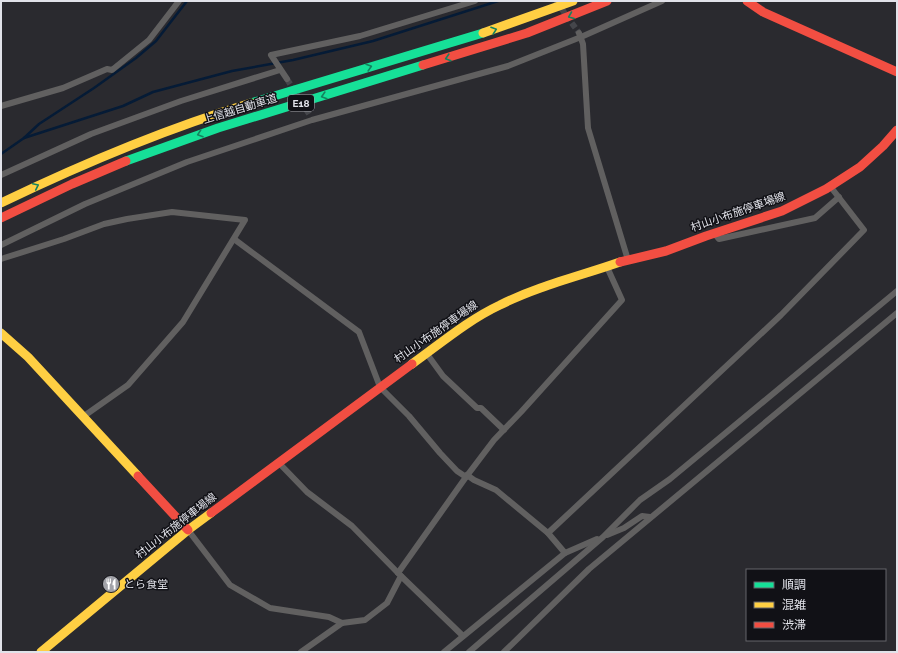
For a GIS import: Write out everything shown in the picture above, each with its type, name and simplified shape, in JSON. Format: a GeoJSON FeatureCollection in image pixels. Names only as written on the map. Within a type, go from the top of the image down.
{"type":"FeatureCollection","features":[{"type":"Feature","properties":{"kind":"main road","name":"上信越自動車道"},"geometry":{"type":"LineString","coordinates":[[1,203],[109,154],[197,121],[248,104],[473,37],[573,1]]}},
{"type":"Feature","properties":{"kind":"main road","name":"上信越自動車道"},"geometry":{"type":"LineString","coordinates":[[1,218],[79,181],[117,165],[201,134],[477,50],[554,23],[607,1]]}},
{"type":"Feature","properties":{"kind":"main road"},"geometry":{"type":"LineString","coordinates":[[747,1],[763,12],[897,72]]}},
{"type":"Feature","properties":{"kind":"main road","name":"村山小布施停車場線"},"geometry":{"type":"LineString","coordinates":[[41,652],[188,530],[278,462],[479,316],[498,305],[519,296],[628,260],[666,251],[714,233],[782,211],[830,186],[860,167],[883,146],[897,130]]}},
{"type":"Feature","properties":{"kind":"main road"},"geometry":{"type":"LineString","coordinates":[[1,333],[28,357],[188,530]]}},
{"type":"Feature","properties":{"kind":"street"},"geometry":{"type":"LineString","coordinates":[[1,106],[63,88],[107,69],[112,70],[149,40],[179,1]]}},
{"type":"Feature","properties":{"kind":"street"},"geometry":{"type":"LineString","coordinates":[[287,80],[271,55],[360,36],[476,1]]}},
{"type":"Feature","properties":{"kind":"street"},"geometry":{"type":"LineString","coordinates":[[1,245],[85,204],[186,162],[311,117],[508,66],[662,1]]}},
{"type":"Feature","properties":{"kind":"street"},"geometry":{"type":"LineString","coordinates":[[580,35],[583,44],[588,128],[628,260]]}},
{"type":"Feature","properties":{"kind":"street"},"geometry":{"type":"LineString","coordinates":[[1,175],[91,134],[181,101],[280,70]]}},
{"type":"Feature","properties":{"kind":"street"},"geometry":{"type":"LineString","coordinates":[[548,533],[781,315],[864,230],[830,186]]}},
{"type":"Feature","properties":{"kind":"street"},"geometry":{"type":"LineString","coordinates":[[714,233],[719,238],[815,218],[839,197]]}},
{"type":"Feature","properties":{"kind":"street"},"geometry":{"type":"LineString","coordinates":[[1,260],[104,224],[172,212],[245,220],[183,322],[128,385],[84,416]]}},
{"type":"Feature","properties":{"kind":"street"},"geometry":{"type":"LineString","coordinates":[[234,239],[359,332],[380,387],[409,416],[440,453],[457,471],[496,490],[548,533],[565,553]]}},
{"type":"Feature","properties":{"kind":"street"},"geometry":{"type":"LineString","coordinates":[[301,652],[342,623],[365,620],[387,603],[399,574],[466,476],[494,440],[622,300],[607,267]]}},
{"type":"Feature","properties":{"kind":"street"},"geometry":{"type":"LineString","coordinates":[[468,652],[603,537],[640,500],[670,479],[897,291]]}},
{"type":"Feature","properties":{"kind":"street"},"geometry":{"type":"LineString","coordinates":[[504,652],[589,569],[897,313]]}},
{"type":"Feature","properties":{"kind":"street"},"geometry":{"type":"LineString","coordinates":[[427,354],[443,376],[478,408],[481,408],[504,430]]}},
{"type":"Feature","properties":{"kind":"street"},"geometry":{"type":"LineString","coordinates":[[278,462],[307,492],[352,526],[463,636]]}},
{"type":"Feature","properties":{"kind":"street"},"geometry":{"type":"LineString","coordinates":[[444,652],[565,553],[624,528],[642,516],[650,517]]}},
{"type":"Feature","properties":{"kind":"street"},"geometry":{"type":"LineString","coordinates":[[188,530],[230,585],[270,608],[328,617],[342,623]]}},
{"type":"Feature","properties":{"kind":"waterway"},"geometry":{"type":"LineString","coordinates":[[1,154],[24,138],[39,124],[136,58],[156,41],[187,1]]}},
{"type":"Feature","properties":{"kind":"waterway"},"geometry":{"type":"LineString","coordinates":[[24,138],[123,106],[153,92],[232,71],[293,60],[373,41],[498,1]]}},
{"type":"Feature","properties":{"kind":"tunnel"},"geometry":{"type":"LineString","coordinates":[[556,1],[579,33]]}},
{"type":"Feature","properties":{"kind":"tunnel"},"geometry":{"type":"LineString","coordinates":[[287,79],[309,114]]}},
{"type":"Feature","properties":{"kind":"traffic: fast"},"geometry":{"type":"LineString","coordinates":[[251,103],[483,33]]}},
{"type":"Feature","properties":{"kind":"traffic: fast"},"geometry":{"type":"LineString","coordinates":[[126,161],[218,128],[423,65]]}},
{"type":"Feature","properties":{"kind":"traffic: slow"},"geometry":{"type":"LineString","coordinates":[[483,33],[573,1]]}},
{"type":"Feature","properties":{"kind":"traffic: slow"},"geometry":{"type":"LineString","coordinates":[[1,203],[124,148],[187,124],[251,103]]}},
{"type":"Feature","properties":{"kind":"traffic: slow"},"geometry":{"type":"LineString","coordinates":[[412,364],[465,325],[514,298],[620,262]]}},
{"type":"Feature","properties":{"kind":"traffic: slow"},"geometry":{"type":"LineString","coordinates":[[1,333],[28,357],[138,476]]}},
{"type":"Feature","properties":{"kind":"traffic: slow"},"geometry":{"type":"LineString","coordinates":[[41,652],[188,530],[211,513]]}},
{"type":"Feature","properties":{"kind":"traffic: jam"},"geometry":{"type":"LineString","coordinates":[[423,65],[527,33],[607,1]]}},
{"type":"Feature","properties":{"kind":"traffic: jam"},"geometry":{"type":"LineString","coordinates":[[747,1],[763,12],[897,72]]}},
{"type":"Feature","properties":{"kind":"traffic: jam"},"geometry":{"type":"LineString","coordinates":[[620,262],[666,251],[782,211],[826,189],[860,167],[883,146],[897,130]]}},
{"type":"Feature","properties":{"kind":"traffic: jam"},"geometry":{"type":"LineString","coordinates":[[1,218],[72,184],[126,161]]}},
{"type":"Feature","properties":{"kind":"traffic: jam"},"geometry":{"type":"LineString","coordinates":[[211,513],[412,364]]}},
{"type":"Feature","properties":{"kind":"traffic: jam"},"geometry":{"type":"LineString","coordinates":[[138,476],[188,530]]}},
{"type":"Feature","properties":{"kind":"place","name":"とら食堂"},"geometry":{"type":"Point","coordinates":[111,584]}}]}
